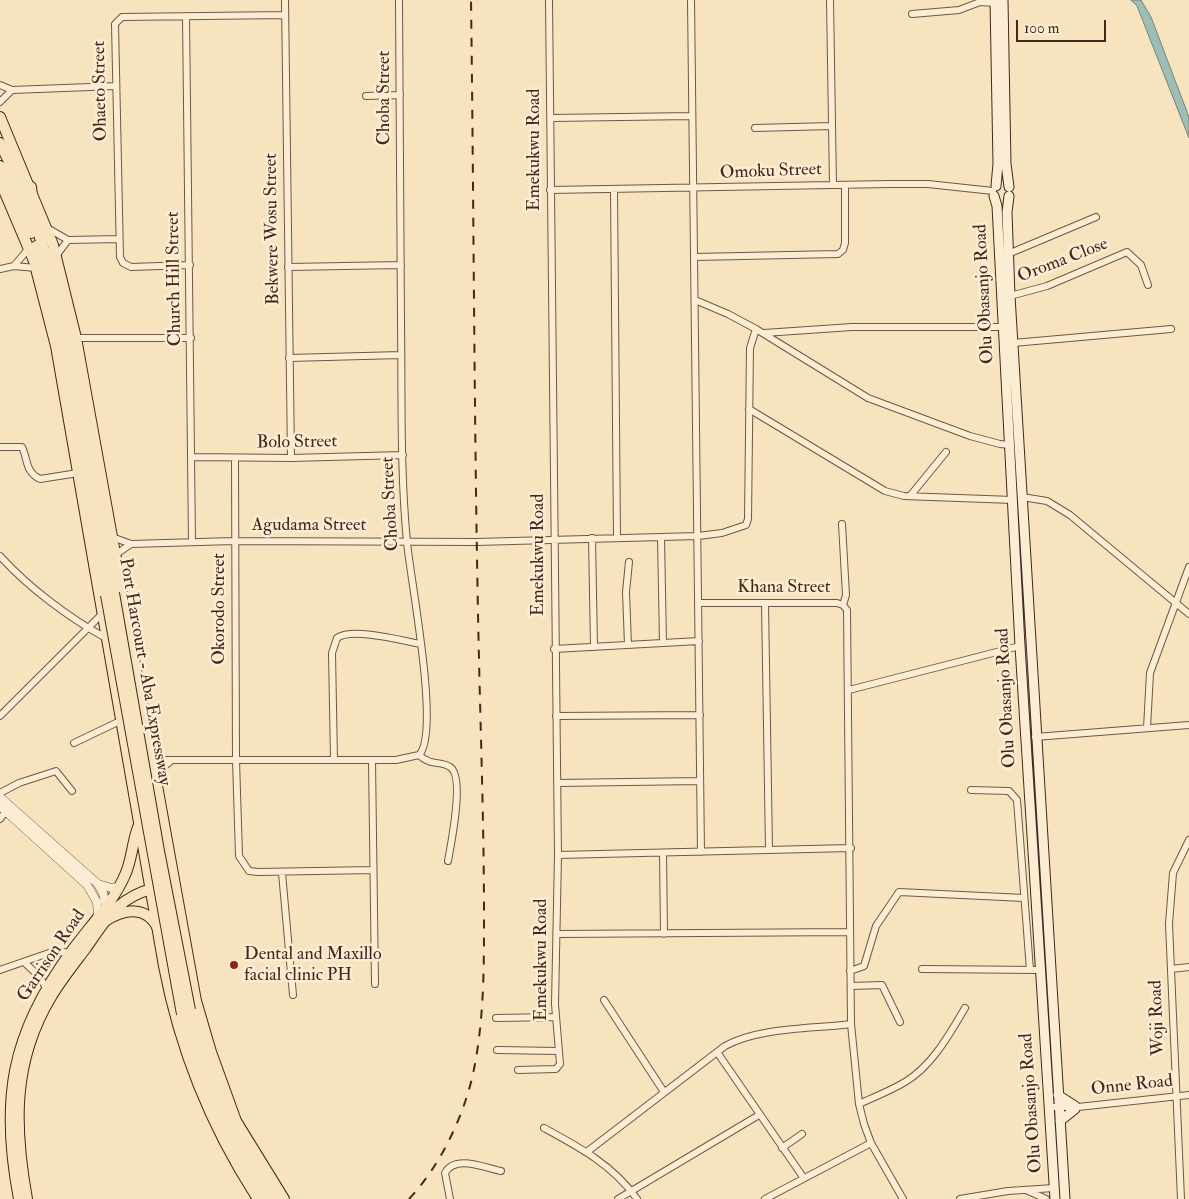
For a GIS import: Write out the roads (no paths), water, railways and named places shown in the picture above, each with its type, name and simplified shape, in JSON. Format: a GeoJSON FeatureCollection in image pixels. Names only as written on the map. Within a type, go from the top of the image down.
{"type":"FeatureCollection","features":[{"type":"Feature","properties":{"kind":"main road","name":"Olu Obasanjo Road"},"geometry":{"type":"LineString","coordinates":[[998,1],[998,164],[994,191],[997,206],[1020,646],[1054,1199]]}},
{"type":"Feature","properties":{"kind":"main road","name":"Olu Obasanjo Road"},"geometry":{"type":"LineString","coordinates":[[998,1],[1009,192],[1007,212],[1010,296],[1035,737],[1065,1199]]}},
{"type":"Feature","properties":{"kind":"main road"},"geometry":{"type":"LineString","coordinates":[[0,117],[30,187],[41,227],[56,256],[76,338],[196,1001],[219,1075],[236,1120],[284,1199]]}},
{"type":"Feature","properties":{"kind":"main road","name":"Port Harcourt - Aba Expressway"},"geometry":{"type":"LineString","coordinates":[[0,143],[4,164],[33,248],[68,376],[157,841],[186,1012],[201,1074],[224,1125],[266,1199]]}},
{"type":"Feature","properties":{"kind":"main road","name":"Port Harcourt - Aba Expressway"},"geometry":{"type":"LineString","coordinates":[[4,164],[24,193],[41,227],[66,327],[110,594]]}},
{"type":"Feature","properties":{"kind":"main road"},"geometry":{"type":"LineString","coordinates":[[0,180],[9,198],[18,210],[30,238],[56,346],[120,721],[168,986],[193,1074],[223,1142],[258,1199]]}},
{"type":"Feature","properties":{"kind":"main road"},"geometry":{"type":"LineString","coordinates":[[1003,183],[1009,192],[1001,200],[994,191],[1003,183]]}},
{"type":"Feature","properties":{"kind":"main road"},"geometry":{"type":"LineString","coordinates":[[139,826],[143,820],[150,816],[163,820]]}},
{"type":"Feature","properties":{"kind":"main road","name":"Garrison Road"},"geometry":{"type":"LineString","coordinates":[[27,1199],[18,1154],[17,1130],[18,1102],[26,1060],[41,1016],[119,887],[130,862],[139,826]]}},
{"type":"Feature","properties":{"kind":"main road","name":"Garrison Road"},"geometry":{"type":"LineString","coordinates":[[19,1199],[10,1147],[10,1101],[16,1061],[31,1016],[46,988],[70,952],[101,919],[136,893],[174,884]]}},
{"type":"Feature","properties":{"kind":"main road"},"geometry":{"type":"LineString","coordinates":[[101,919],[132,911],[148,915],[158,928]]}},
{"type":"Feature","properties":{"kind":"main road","name":"Port Harcourt - Aba Expressway"},"geometry":{"type":"LineString","coordinates":[[186,1012],[205,1063],[244,1148],[276,1199]]}},
{"type":"Feature","properties":{"kind":"main road"},"geometry":{"type":"LineString","coordinates":[[1058,1095],[1076,1107],[1060,1121]]}},
{"type":"Feature","properties":{"kind":"street","name":"Bekwere Wosu Street"},"geometry":{"type":"LineString","coordinates":[[285,0],[291,458]]}},
{"type":"Feature","properties":{"kind":"street","name":"Choba Street"},"geometry":{"type":"LineString","coordinates":[[399,0],[401,355],[406,541],[421,644],[427,724],[425,746],[419,755]]}},
{"type":"Feature","properties":{"kind":"street","name":"Emekukwu Road"},"geometry":{"type":"LineString","coordinates":[[518,1070],[556,1069],[560,1067],[556,1017],[558,855],[554,650],[549,0]]}},
{"type":"Feature","properties":{"kind":"street"},"geometry":{"type":"LineString","coordinates":[[691,0],[701,852]]}},
{"type":"Feature","properties":{"kind":"street"},"geometry":{"type":"LineString","coordinates":[[830,0],[833,185]]}},
{"type":"Feature","properties":{"kind":"street"},"geometry":{"type":"LineString","coordinates":[[912,14],[959,10],[980,2],[998,1]]}},
{"type":"Feature","properties":{"kind":"street","name":"Ohaeto Street"},"geometry":{"type":"LineString","coordinates":[[190,265],[131,267],[123,263],[120,257],[115,24],[122,17],[285,15]]}},
{"type":"Feature","properties":{"kind":"street","name":"Church Hill Street"},"geometry":{"type":"LineString","coordinates":[[186,16],[192,542]]}},
{"type":"Feature","properties":{"kind":"street"},"geometry":{"type":"LineString","coordinates":[[0,85],[12,90],[116,86]]}},
{"type":"Feature","properties":{"kind":"street"},"geometry":{"type":"LineString","coordinates":[[0,102],[12,90]]}},
{"type":"Feature","properties":{"kind":"street"},"geometry":{"type":"LineString","coordinates":[[366,96],[400,95]]}},
{"type":"Feature","properties":{"kind":"street"},"geometry":{"type":"LineString","coordinates":[[551,118],[692,116]]}},
{"type":"Feature","properties":{"kind":"street"},"geometry":{"type":"LineString","coordinates":[[755,128],[832,126]]}},
{"type":"Feature","properties":{"kind":"street"},"geometry":{"type":"LineString","coordinates":[[694,257],[838,254],[843,250],[845,243],[845,184]]}},
{"type":"Feature","properties":{"kind":"street","name":"Omoku Street"},"geometry":{"type":"LineString","coordinates":[[550,190],[928,184],[994,191]]}},
{"type":"Feature","properties":{"kind":"street"},"geometry":{"type":"LineString","coordinates":[[614,190],[617,538]]}},
{"type":"Feature","properties":{"kind":"street"},"geometry":{"type":"LineString","coordinates":[[1008,254],[1096,217]]}},
{"type":"Feature","properties":{"kind":"street"},"geometry":{"type":"LineString","coordinates":[[41,227],[60,238],[68,240],[119,239]]}},
{"type":"Feature","properties":{"kind":"street"},"geometry":{"type":"LineString","coordinates":[[56,256],[68,240]]}},
{"type":"Feature","properties":{"kind":"street"},"geometry":{"type":"LineString","coordinates":[[14,266],[33,248]]}},
{"type":"Feature","properties":{"kind":"street","name":"Oroma Close"},"geometry":{"type":"LineString","coordinates":[[1010,296],[1048,286],[1127,252],[1141,265],[1148,285]]}},
{"type":"Feature","properties":{"kind":"street"},"geometry":{"type":"LineString","coordinates":[[288,267],[401,265]]}},
{"type":"Feature","properties":{"kind":"street"},"geometry":{"type":"LineString","coordinates":[[0,269],[14,266],[36,268]]}},
{"type":"Feature","properties":{"kind":"street"},"geometry":{"type":"LineString","coordinates":[[695,300],[728,314],[756,329],[868,398],[970,436],[1010,445]]}},
{"type":"Feature","properties":{"kind":"street"},"geometry":{"type":"LineString","coordinates":[[762,333],[852,327],[1003,327]]}},
{"type":"Feature","properties":{"kind":"street"},"geometry":{"type":"LineString","coordinates":[[756,329],[750,348],[749,409],[886,491],[910,496],[1013,500]]}},
{"type":"Feature","properties":{"kind":"street"},"geometry":{"type":"LineString","coordinates":[[1013,343],[1171,330]]}},
{"type":"Feature","properties":{"kind":"street"},"geometry":{"type":"LineString","coordinates":[[76,338],[191,338]]}},
{"type":"Feature","properties":{"kind":"street"},"geometry":{"type":"LineString","coordinates":[[290,358],[401,355]]}},
{"type":"Feature","properties":{"kind":"street","name":"Agudama Street"},"geometry":{"type":"LineString","coordinates":[[131,544],[234,541],[406,541],[662,537],[698,536],[737,529],[748,522],[749,409]]}},
{"type":"Feature","properties":{"kind":"street"},"geometry":{"type":"LineString","coordinates":[[0,447],[22,446],[27,466],[31,473],[40,479],[78,473]]}},
{"type":"Feature","properties":{"kind":"street"},"geometry":{"type":"LineString","coordinates":[[910,496],[946,452]]}},
{"type":"Feature","properties":{"kind":"street","name":"Bolo Street"},"geometry":{"type":"LineString","coordinates":[[192,457],[235,459],[403,455]]}},
{"type":"Feature","properties":{"kind":"street","name":"Okorodo Street"},"geometry":{"type":"LineString","coordinates":[[235,459],[236,760],[239,856],[249,871],[282,873]]}},
{"type":"Feature","properties":{"kind":"street"},"geometry":{"type":"LineString","coordinates":[[1022,497],[1047,502],[1078,521],[1189,614]]}},
{"type":"Feature","properties":{"kind":"street"},"geometry":{"type":"LineString","coordinates":[[842,524],[846,595],[843,605]]}},
{"type":"Feature","properties":{"kind":"street"},"geometry":{"type":"LineString","coordinates":[[112,537],[131,544]]}},
{"type":"Feature","properties":{"kind":"street"},"geometry":{"type":"LineString","coordinates":[[662,537],[663,643]]}},
{"type":"Feature","properties":{"kind":"street"},"geometry":{"type":"LineString","coordinates":[[592,538],[594,647]]}},
{"type":"Feature","properties":{"kind":"street"},"geometry":{"type":"LineString","coordinates":[[115,555],[131,544]]}},
{"type":"Feature","properties":{"kind":"street"},"geometry":{"type":"LineString","coordinates":[[0,556],[24,581],[88,629],[106,638]]}},
{"type":"Feature","properties":{"kind":"street"},"geometry":{"type":"LineString","coordinates":[[628,645],[626,592],[629,562]]}},
{"type":"Feature","properties":{"kind":"street"},"geometry":{"type":"LineString","coordinates":[[1147,728],[1150,673],[1174,603],[1189,567]]}},
{"type":"Feature","properties":{"kind":"street","name":"Khana Street"},"geometry":{"type":"LineString","coordinates":[[698,603],[837,603],[843,605],[847,610],[849,618],[851,1024],[860,1104],[872,1142],[903,1199]]}},
{"type":"Feature","properties":{"kind":"street"},"geometry":{"type":"LineString","coordinates":[[765,603],[769,850]]}},
{"type":"Feature","properties":{"kind":"street"},"geometry":{"type":"LineString","coordinates":[[0,716],[102,615]]}},
{"type":"Feature","properties":{"kind":"street"},"geometry":{"type":"LineString","coordinates":[[334,760],[332,653],[338,638],[346,635],[360,634],[421,644]]}},
{"type":"Feature","properties":{"kind":"street"},"geometry":{"type":"LineString","coordinates":[[554,650],[699,641]]}},
{"type":"Feature","properties":{"kind":"street"},"geometry":{"type":"LineString","coordinates":[[849,690],[1020,646]]}},
{"type":"Feature","properties":{"kind":"street"},"geometry":{"type":"LineString","coordinates":[[556,716],[700,715]]}},
{"type":"Feature","properties":{"kind":"street"},"geometry":{"type":"LineString","coordinates":[[74,743],[120,721]]}},
{"type":"Feature","properties":{"kind":"street"},"geometry":{"type":"LineString","coordinates":[[1035,737],[1189,725]]}},
{"type":"Feature","properties":{"kind":"street"},"geometry":{"type":"LineString","coordinates":[[151,753],[172,760],[396,760],[419,755],[429,763],[448,765],[455,773],[457,793],[448,861]]}},
{"type":"Feature","properties":{"kind":"street"},"geometry":{"type":"LineString","coordinates":[[155,774],[172,760]]}},
{"type":"Feature","properties":{"kind":"street"},"geometry":{"type":"LineString","coordinates":[[372,760],[375,984]]}},
{"type":"Feature","properties":{"kind":"street"},"geometry":{"type":"LineString","coordinates":[[0,793],[19,783],[56,770],[72,791]]}},
{"type":"Feature","properties":{"kind":"street"},"geometry":{"type":"LineString","coordinates":[[557,783],[700,781]]}},
{"type":"Feature","properties":{"kind":"street"},"geometry":{"type":"LineString","coordinates":[[971,790],[1009,791],[1017,800],[1030,970]]}},
{"type":"Feature","properties":{"kind":"street"},"geometry":{"type":"LineString","coordinates":[[0,797],[98,884],[107,904]]}},
{"type":"Feature","properties":{"kind":"street"},"geometry":{"type":"LineString","coordinates":[[0,818],[3,809],[87,884],[97,902],[101,919]]}},
{"type":"Feature","properties":{"kind":"street","name":"Woji Road"},"geometry":{"type":"LineString","coordinates":[[1181,1199],[1168,924],[1170,888],[1173,873],[1189,840]]}},
{"type":"Feature","properties":{"kind":"street"},"geometry":{"type":"LineString","coordinates":[[558,855],[851,848]]}},
{"type":"Feature","properties":{"kind":"street"},"geometry":{"type":"LineString","coordinates":[[663,853],[664,934]]}},
{"type":"Feature","properties":{"kind":"street"},"geometry":{"type":"LineString","coordinates":[[293,996],[282,873],[373,870]]}},
{"type":"Feature","properties":{"kind":"street"},"geometry":{"type":"LineString","coordinates":[[98,884],[111,888],[119,887]]}},
{"type":"Feature","properties":{"kind":"street"},"geometry":{"type":"LineString","coordinates":[[850,970],[860,969],[864,966],[876,926],[899,892],[1024,898]]}},
{"type":"Feature","properties":{"kind":"street"},"geometry":{"type":"LineString","coordinates":[[558,934],[850,932]]}},
{"type":"Feature","properties":{"kind":"street"},"geometry":{"type":"LineString","coordinates":[[0,970],[49,953],[70,952]]}},
{"type":"Feature","properties":{"kind":"street"},"geometry":{"type":"LineString","coordinates":[[24,962],[40,977],[46,988]]}},
{"type":"Feature","properties":{"kind":"street"},"geometry":{"type":"LineString","coordinates":[[1171,969],[1189,967]]}},
{"type":"Feature","properties":{"kind":"street"},"geometry":{"type":"LineString","coordinates":[[922,969],[1040,970]]}},
{"type":"Feature","properties":{"kind":"street"},"geometry":{"type":"LineString","coordinates":[[851,986],[882,985],[900,1022]]}},
{"type":"Feature","properties":{"kind":"street"},"geometry":{"type":"LineString","coordinates":[[604,1000],[664,1092]]}},
{"type":"Feature","properties":{"kind":"street"},"geometry":{"type":"LineString","coordinates":[[860,1104],[906,1082],[920,1070],[942,1045],[965,1008]]}},
{"type":"Feature","properties":{"kind":"street"},"geometry":{"type":"LineString","coordinates":[[496,1018],[556,1017]]}},
{"type":"Feature","properties":{"kind":"street"},"geometry":{"type":"LineString","coordinates":[[588,1151],[736,1039],[747,1036],[851,1024]]}},
{"type":"Feature","properties":{"kind":"street"},"geometry":{"type":"LineString","coordinates":[[497,1050],[558,1051]]}},
{"type":"Feature","properties":{"kind":"street"},"geometry":{"type":"LineString","coordinates":[[717,1052],[802,1178]]}},
{"type":"Feature","properties":{"kind":"street","name":"Onne Road"},"geometry":{"type":"LineString","coordinates":[[1048,1109],[1189,1095]]}},
{"type":"Feature","properties":{"kind":"street"},"geometry":{"type":"LineString","coordinates":[[618,1199],[759,1115]]}},
{"type":"Feature","properties":{"kind":"street"},"geometry":{"type":"LineString","coordinates":[[544,1128],[588,1151],[618,1175],[637,1199]]}},
{"type":"Feature","properties":{"kind":"street"},"geometry":{"type":"LineString","coordinates":[[782,1148],[802,1134]]}},
{"type":"Feature","properties":{"kind":"street"},"geometry":{"type":"LineString","coordinates":[[766,1199],[872,1142]]}},
{"type":"Feature","properties":{"kind":"street"},"geometry":{"type":"LineString","coordinates":[[450,1199],[446,1173],[452,1166],[461,1162],[500,1171]]}},
{"type":"Feature","properties":{"kind":"street"},"geometry":{"type":"LineString","coordinates":[[960,1199],[1025,1189],[1054,1188]]}},
{"type":"Feature","properties":{"kind":"street"},"geometry":{"type":"LineString","coordinates":[[1025,1189],[1046,1199]]}},
{"type":"Feature","properties":{"kind":"water"},"geometry":{"type":"Polygon","coordinates":[[[1131,0],[1141,0],[1151,17],[1189,117],[1189,138],[1137,6],[1131,0]]]}},
{"type":"Feature","properties":{"kind":"railway"},"geometry":{"type":"LineString","coordinates":[[409,1199],[441,1155],[465,1104],[474,1069],[483,993],[484,853],[476,495],[471,0]]}},
{"type":"Feature","properties":{"kind":"place","name":"Dental and Maxillo facial clinic PH"},"geometry":{"type":"Point","coordinates":[234,965]}}]}
